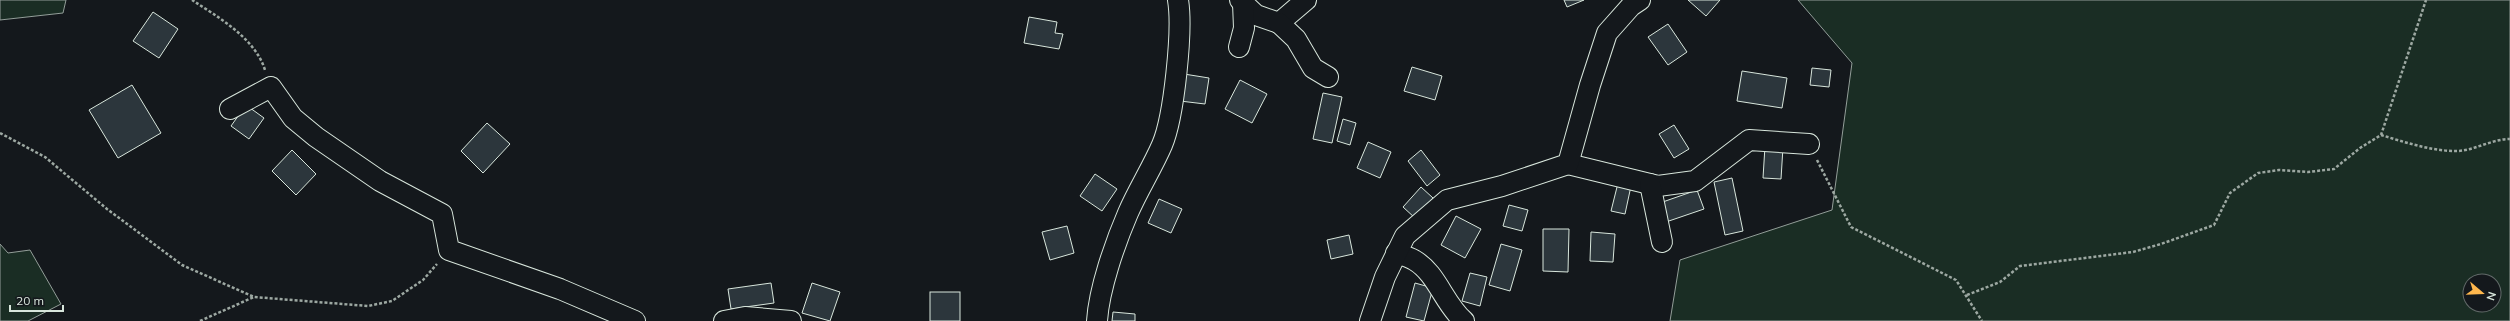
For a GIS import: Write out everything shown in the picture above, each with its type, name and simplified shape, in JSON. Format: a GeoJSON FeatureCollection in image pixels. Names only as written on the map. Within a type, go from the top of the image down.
{"type":"FeatureCollection","features":[{"type":"Feature","properties":{"kind":"street"},"geometry":{"type":"LineString","coordinates":[[1097,321],[1098,300],[1128,214],[1162,144],[1170,116],[1181,17],[1178,0]]}},
{"type":"Feature","properties":{"kind":"street"},"geometry":{"type":"LineString","coordinates":[[1279,23],[1306,0]]}},
{"type":"Feature","properties":{"kind":"street"},"geometry":{"type":"LineString","coordinates":[[1568,164],[1590,85],[1607,34],[1631,6],[1640,0]]}},
{"type":"Feature","properties":{"kind":"street"},"geometry":{"type":"LineString","coordinates":[[1241,1],[1256,15],[1279,23],[1296,39],[1313,68],[1328,77]]}},
{"type":"Feature","properties":{"kind":"street"},"geometry":{"type":"LineString","coordinates":[[1239,47],[1244,28],[1241,1]]}},
{"type":"Feature","properties":{"kind":"street"},"geometry":{"type":"LineString","coordinates":[[230,109],[271,87],[293,118],[316,137],[380,180],[442,214],[449,250],[560,289],[635,321]]}},
{"type":"Feature","properties":{"kind":"street"},"geometry":{"type":"LineString","coordinates":[[1370,321],[1385,277],[1405,236],[1447,200],[1502,186],[1568,164],[1658,186],[1695,181],[1749,140],[1809,144]]}},
{"type":"Feature","properties":{"kind":"street"},"geometry":{"type":"LineString","coordinates":[[1650,184],[1662,242]]}},
{"type":"Feature","properties":{"kind":"street"},"geometry":{"type":"LineString","coordinates":[[1396,253],[1414,260],[1426,270],[1443,297],[1464,321]]}},
{"type":"Feature","properties":{"kind":"street"},"geometry":{"type":"LineString","coordinates":[[724,321],[745,317],[791,321]]}},
{"type":"Feature","properties":{"kind":"path"},"geometry":{"type":"LineString","coordinates":[[192,0],[229,24],[262,58],[271,87]]}},
{"type":"Feature","properties":{"kind":"path"},"geometry":{"type":"LineString","coordinates":[[1967,295],[2000,282],[2020,266],[2133,252],[2161,244],[2214,225],[2230,193],[2258,173],[2279,170],[2308,172],[2334,169],[2360,148],[2381,136],[2426,0]]}},
{"type":"Feature","properties":{"kind":"path"},"geometry":{"type":"LineString","coordinates":[[0,133],[45,157],[107,209],[182,265],[254,296],[368,306],[392,301],[424,280],[449,250]]}},
{"type":"Feature","properties":{"kind":"path"},"geometry":{"type":"LineString","coordinates":[[2381,136],[2414,145],[2457,151],[2499,139],[2510,139]]}},
{"type":"Feature","properties":{"kind":"path"},"geometry":{"type":"LineString","coordinates":[[1809,144],[1851,227],[1956,280],[1967,295],[1982,321]]}},
{"type":"Feature","properties":{"kind":"path"},"geometry":{"type":"LineString","coordinates":[[200,321],[254,296]]}},
{"type":"Feature","properties":{"kind":"green space"},"geometry":{"type":"Polygon","coordinates":[[[0,0],[66,0],[63,13],[0,20],[0,0]]]}},
{"type":"Feature","properties":{"kind":"green space"},"geometry":{"type":"Polygon","coordinates":[[[1798,0],[2510,0],[2510,321],[1670,321],[1680,260],[1832,210],[1852,63],[1798,0]]]}},
{"type":"Feature","properties":{"kind":"green space"},"geometry":{"type":"Polygon","coordinates":[[[0,244],[8,253],[30,250],[61,304],[28,321],[0,321],[0,244]]]}},
{"type":"Feature","properties":{"kind":"building"},"geometry":{"type":"Polygon","coordinates":[[[1564,0],[1584,0],[1567,7],[1564,0]]]}},
{"type":"Feature","properties":{"kind":"building"},"geometry":{"type":"Polygon","coordinates":[[[1688,0],[1720,0],[1706,16],[1688,0]]]}},
{"type":"Feature","properties":{"kind":"building"},"geometry":{"type":"Polygon","coordinates":[[[153,12],[178,29],[159,58],[133,41],[153,12]]]}},
{"type":"Feature","properties":{"kind":"building"},"geometry":{"type":"Polygon","coordinates":[[[1029,17],[1057,22],[1055,33],[1063,34],[1059,49],[1024,43],[1029,17]]]}},
{"type":"Feature","properties":{"kind":"building"},"geometry":{"type":"Polygon","coordinates":[[[1668,24],[1687,52],[1668,65],[1648,37],[1668,24]]]}},
{"type":"Feature","properties":{"kind":"building"},"geometry":{"type":"Polygon","coordinates":[[[1412,67],[1442,76],[1435,100],[1404,91],[1412,67]]]}},
{"type":"Feature","properties":{"kind":"building"},"geometry":{"type":"Polygon","coordinates":[[[1812,68],[1831,70],[1829,87],[1810,85],[1812,68]]]}},
{"type":"Feature","properties":{"kind":"building"},"geometry":{"type":"Polygon","coordinates":[[[1742,71],[1787,78],[1782,108],[1737,101],[1742,71]]]}},
{"type":"Feature","properties":{"kind":"building"},"geometry":{"type":"Polygon","coordinates":[[[1184,74],[1209,78],[1205,104],[1180,101],[1184,74]]]}},
{"type":"Feature","properties":{"kind":"building"},"geometry":{"type":"Polygon","coordinates":[[[1240,80],[1267,94],[1252,123],[1225,109],[1240,80]]]}},
{"type":"Feature","properties":{"kind":"building"},"geometry":{"type":"Polygon","coordinates":[[[132,85],[161,133],[118,158],[89,110],[132,85]]]}},
{"type":"Feature","properties":{"kind":"building"},"geometry":{"type":"Polygon","coordinates":[[[1323,93],[1342,97],[1332,143],[1313,139],[1323,93]]]}},
{"type":"Feature","properties":{"kind":"building"},"geometry":{"type":"Polygon","coordinates":[[[246,105],[264,118],[249,139],[231,126],[246,105]]]}},
{"type":"Feature","properties":{"kind":"building"},"geometry":{"type":"Polygon","coordinates":[[[1343,119],[1356,123],[1350,145],[1337,141],[1343,119]]]}},
{"type":"Feature","properties":{"kind":"building"},"geometry":{"type":"Polygon","coordinates":[[[487,123],[510,144],[483,173],[461,151],[487,123]]]}},
{"type":"Feature","properties":{"kind":"building"},"geometry":{"type":"Polygon","coordinates":[[[1674,125],[1689,149],[1674,158],[1659,134],[1674,125]]]}},
{"type":"Feature","properties":{"kind":"building"},"geometry":{"type":"Polygon","coordinates":[[[1368,142],[1391,152],[1380,178],[1357,168],[1368,142]]]}},
{"type":"Feature","properties":{"kind":"building"},"geometry":{"type":"Polygon","coordinates":[[[1765,146],[1783,147],[1781,179],[1763,178],[1765,146]]]}},
{"type":"Feature","properties":{"kind":"building"},"geometry":{"type":"Polygon","coordinates":[[[292,150],[316,174],[296,195],[272,171],[292,150]]]}},
{"type":"Feature","properties":{"kind":"building"},"geometry":{"type":"Polygon","coordinates":[[[1421,150],[1440,175],[1427,186],[1408,161],[1421,150]]]}},
{"type":"Feature","properties":{"kind":"building"},"geometry":{"type":"Polygon","coordinates":[[[1095,174],[1117,189],[1102,211],[1080,196],[1095,174]]]}},
{"type":"Feature","properties":{"kind":"building"},"geometry":{"type":"Polygon","coordinates":[[[1732,178],[1743,231],[1725,235],[1714,182],[1732,178]]]}},
{"type":"Feature","properties":{"kind":"building"},"geometry":{"type":"Polygon","coordinates":[[[1618,183],[1631,186],[1625,214],[1611,211],[1618,183]]]}},
{"type":"Feature","properties":{"kind":"building"},"geometry":{"type":"Polygon","coordinates":[[[1421,187],[1433,198],[1415,218],[1403,207],[1421,187]]]}},
{"type":"Feature","properties":{"kind":"building"},"geometry":{"type":"Polygon","coordinates":[[[1697,190],[1704,209],[1663,223],[1657,204],[1697,190]]]}},
{"type":"Feature","properties":{"kind":"building"},"geometry":{"type":"Polygon","coordinates":[[[1159,199],[1182,209],[1171,233],[1148,223],[1159,199]]]}},
{"type":"Feature","properties":{"kind":"building"},"geometry":{"type":"Polygon","coordinates":[[[1509,205],[1528,210],[1522,231],[1503,226],[1509,205]]]}},
{"type":"Feature","properties":{"kind":"building"},"geometry":{"type":"Polygon","coordinates":[[[1456,216],[1481,229],[1465,258],[1441,245],[1456,216]]]}},
{"type":"Feature","properties":{"kind":"building"},"geometry":{"type":"Polygon","coordinates":[[[1067,226],[1074,253],[1050,260],[1042,232],[1067,226]]]}},
{"type":"Feature","properties":{"kind":"building"},"geometry":{"type":"Polygon","coordinates":[[[1543,229],[1569,229],[1568,272],[1543,271],[1543,229]]]}},
{"type":"Feature","properties":{"kind":"building"},"geometry":{"type":"Polygon","coordinates":[[[1591,232],[1615,234],[1613,262],[1590,261],[1591,232]]]}},
{"type":"Feature","properties":{"kind":"building"},"geometry":{"type":"Polygon","coordinates":[[[1349,235],[1353,254],[1331,259],[1327,240],[1349,235]]]}},
{"type":"Feature","properties":{"kind":"building"},"geometry":{"type":"Polygon","coordinates":[[[1501,244],[1522,250],[1510,291],[1489,285],[1501,244]]]}},
{"type":"Feature","properties":{"kind":"building"},"geometry":{"type":"Polygon","coordinates":[[[1470,273],[1487,277],[1480,306],[1462,301],[1470,273]]]}},
{"type":"Feature","properties":{"kind":"building"},"geometry":{"type":"Polygon","coordinates":[[[771,283],[774,303],[731,309],[728,289],[771,283]]]}},
{"type":"Feature","properties":{"kind":"building"},"geometry":{"type":"Polygon","coordinates":[[[812,283],[840,292],[830,321],[802,313],[812,283]]]}},
{"type":"Feature","properties":{"kind":"building"},"geometry":{"type":"Polygon","coordinates":[[[1415,283],[1433,288],[1424,321],[1406,317],[1415,283]]]}},
{"type":"Feature","properties":{"kind":"building"},"geometry":{"type":"Polygon","coordinates":[[[930,292],[960,292],[960,321],[930,321],[930,292]]]}},
{"type":"Feature","properties":{"kind":"building"},"geometry":{"type":"Polygon","coordinates":[[[1113,312],[1135,314],[1135,321],[1112,321],[1113,312]]]}}]}
